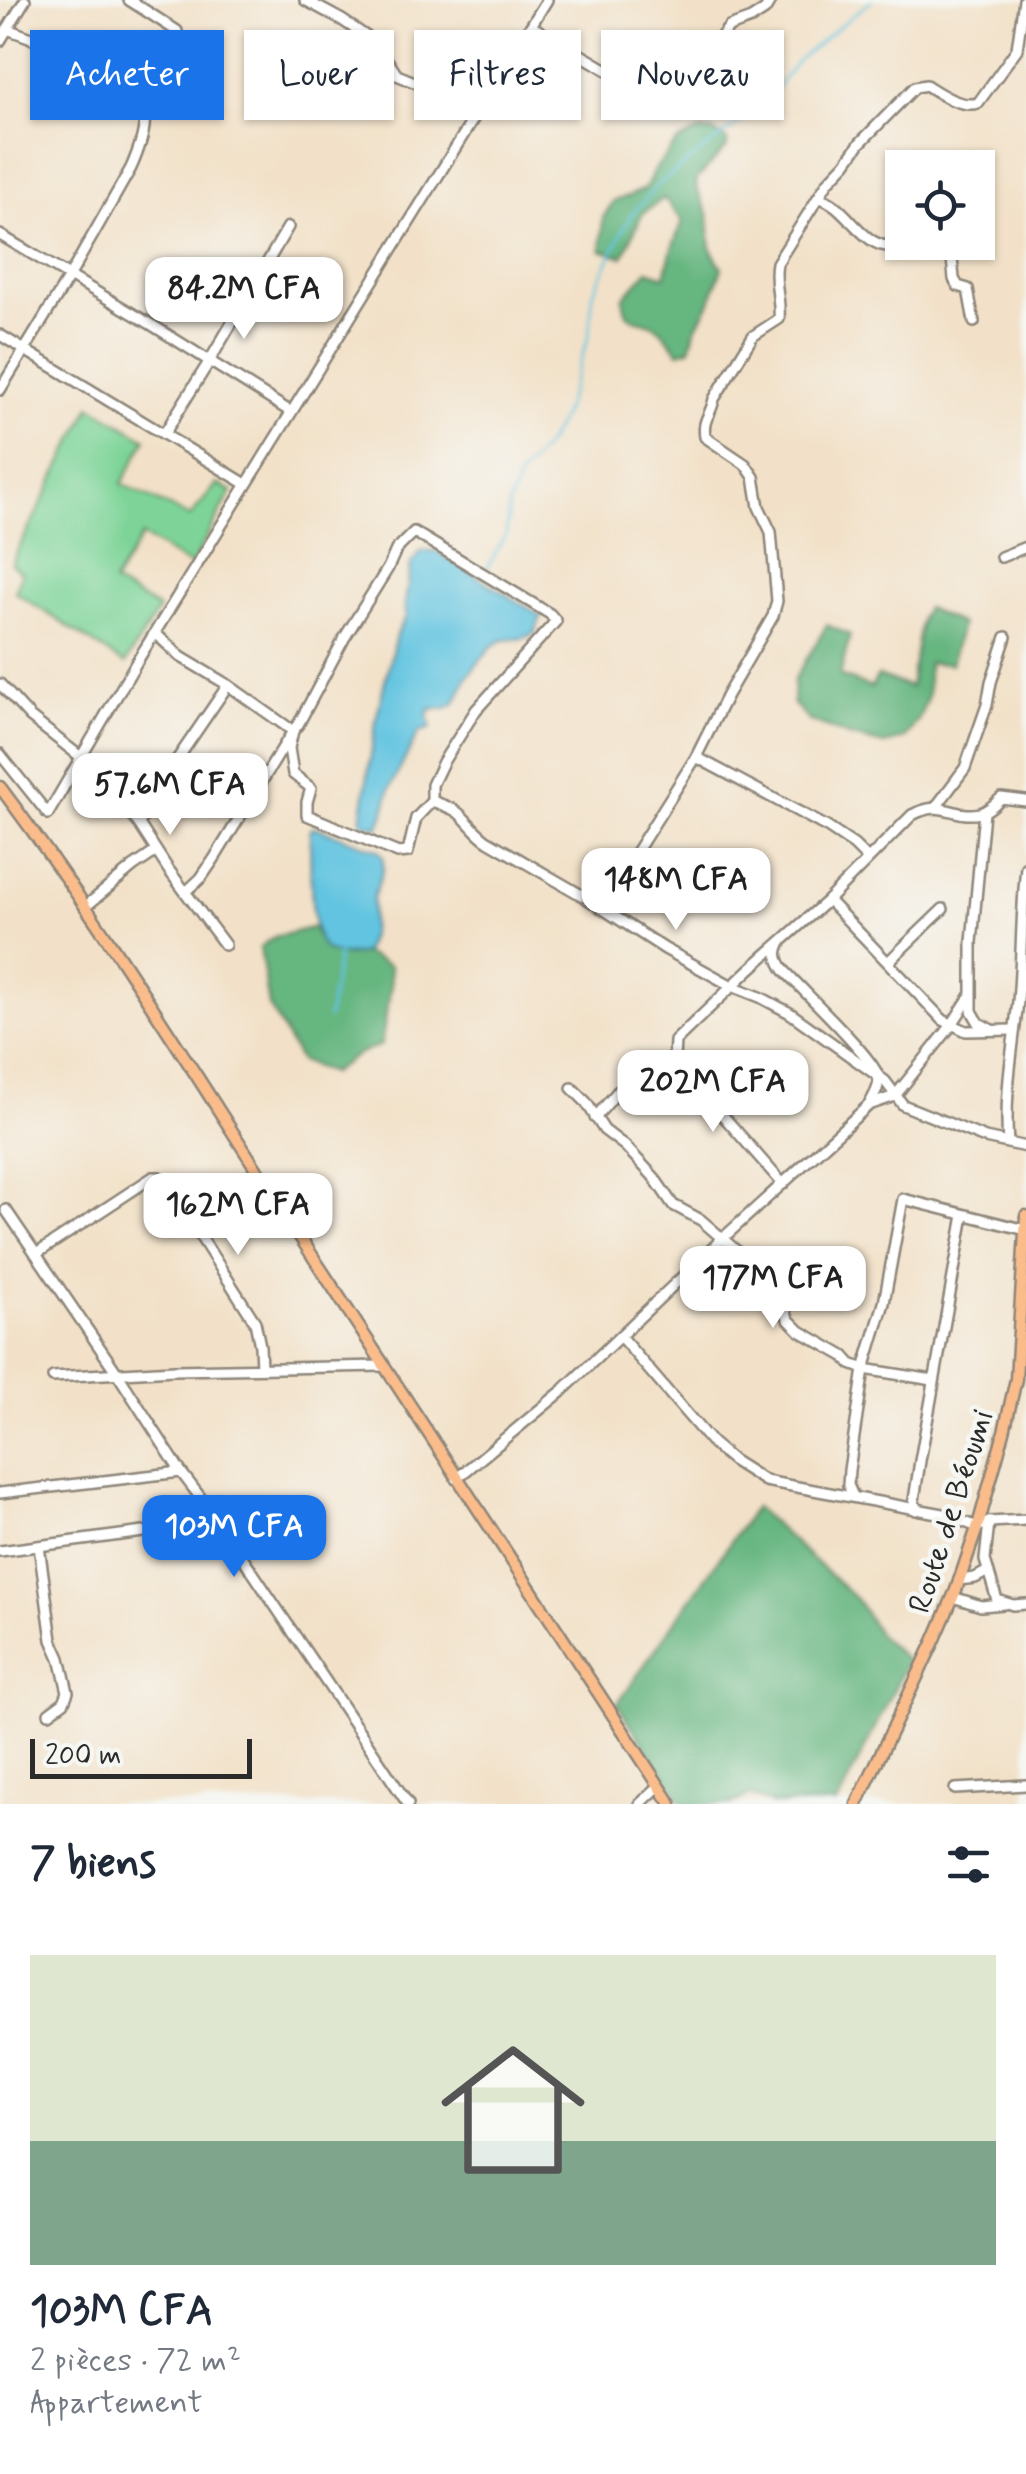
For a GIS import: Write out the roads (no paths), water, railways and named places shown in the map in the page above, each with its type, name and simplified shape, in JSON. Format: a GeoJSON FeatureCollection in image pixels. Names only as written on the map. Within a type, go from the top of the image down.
{"type":"FeatureCollection","features":[{"type":"Feature","properties":{"kind":"main road"},"geometry":{"type":"LineString","coordinates":[[0,787],[86,907],[206,1088],[456,1479],[671,1804]]}},
{"type":"Feature","properties":{"kind":"main road","name":"Route de Béoumi"},"geometry":{"type":"LineString","coordinates":[[857,1804],[984,1524],[1016,1379],[1026,1216]]}},
{"type":"Feature","properties":{"kind":"street"},"geometry":{"type":"LineString","coordinates":[[0,41],[24,0]]}},
{"type":"Feature","properties":{"kind":"street"},"geometry":{"type":"LineString","coordinates":[[129,0],[175,30]]}},
{"type":"Feature","properties":{"kind":"street"},"geometry":{"type":"LineString","coordinates":[[305,0],[376,43],[397,75],[414,82]]}},
{"type":"Feature","properties":{"kind":"street"},"geometry":{"type":"LineString","coordinates":[[528,30],[547,0]]}},
{"type":"Feature","properties":{"kind":"street"},"geometry":{"type":"LineString","coordinates":[[531,26],[652,96],[674,102],[682,97],[692,74],[729,27],[751,19],[765,10],[771,0]]}},
{"type":"Feature","properties":{"kind":"street"},"geometry":{"type":"LineString","coordinates":[[601,908],[696,756],[777,602],[774,552],[754,477],[745,464],[705,437],[703,424],[714,400],[753,336],[779,319],[774,276],[778,263],[828,182],[915,87],[926,85],[970,105],[978,103],[1016,49],[1024,0]]}},
{"type":"Feature","properties":{"kind":"street"},"geometry":{"type":"LineString","coordinates":[[0,390],[131,168],[145,118],[144,105],[134,93],[121,91],[50,48],[7,30]]}},
{"type":"Feature","properties":{"kind":"street"},"geometry":{"type":"LineString","coordinates":[[0,754],[48,814],[154,633],[472,120]]}},
{"type":"Feature","properties":{"kind":"street"},"geometry":{"type":"LineString","coordinates":[[818,198],[828,200],[854,227],[885,246]]}},
{"type":"Feature","properties":{"kind":"street"},"geometry":{"type":"LineString","coordinates":[[164,434],[288,228]]}},
{"type":"Feature","properties":{"kind":"street"},"geometry":{"type":"LineString","coordinates":[[0,235],[291,412]]}},
{"type":"Feature","properties":{"kind":"street"},"geometry":{"type":"LineString","coordinates":[[952,260],[958,286],[968,289],[974,322]]}},
{"type":"Feature","properties":{"kind":"street"},"geometry":{"type":"LineString","coordinates":[[0,336],[246,484]]}},
{"type":"Feature","properties":{"kind":"street"},"geometry":{"type":"LineString","coordinates":[[186,892],[214,859],[293,731],[396,550],[414,532],[550,614],[556,622],[476,710],[432,785],[432,801],[416,818],[408,852],[398,853],[307,816],[311,788],[293,774],[289,748],[293,731]]}},
{"type":"Feature","properties":{"kind":"street"},"geometry":{"type":"LineString","coordinates":[[1002,557],[1026,547]]}},
{"type":"Feature","properties":{"kind":"street"},"geometry":{"type":"LineString","coordinates":[[154,633],[181,657],[293,731]]}},
{"type":"Feature","properties":{"kind":"street"},"geometry":{"type":"LineString","coordinates":[[936,808],[965,768],[1006,637]]}},
{"type":"Feature","properties":{"kind":"street"},"geometry":{"type":"LineString","coordinates":[[0,684],[30,717],[82,758],[139,824],[225,945]]}},
{"type":"Feature","properties":{"kind":"street"},"geometry":{"type":"LineString","coordinates":[[139,824],[159,786],[228,685]]}},
{"type":"Feature","properties":{"kind":"street"},"geometry":{"type":"LineString","coordinates":[[696,756],[827,827],[867,858]]}},
{"type":"Feature","properties":{"kind":"street"},"geometry":{"type":"LineString","coordinates":[[783,1184],[674,1060],[675,1041],[828,900],[912,815],[926,808],[968,814],[984,812],[1001,798],[1026,801]]}},
{"type":"Feature","properties":{"kind":"street"},"geometry":{"type":"LineString","coordinates":[[432,801],[453,809],[488,841],[665,950],[790,1014],[885,1081],[903,1105],[986,1138],[1026,1147]]}},
{"type":"Feature","properties":{"kind":"street"},"geometry":{"type":"LineString","coordinates":[[984,812],[971,995],[972,1011],[979,1023],[990,1029]]}},
{"type":"Feature","properties":{"kind":"street"},"geometry":{"type":"LineString","coordinates":[[86,907],[133,866],[156,852]]}},
{"type":"Feature","properties":{"kind":"street"},"geometry":{"type":"LineString","coordinates":[[1008,1142],[1026,868]]}},
{"type":"Feature","properties":{"kind":"street"},"geometry":{"type":"LineString","coordinates":[[828,900],[930,1009],[952,1026],[966,1031],[1014,1030]]}},
{"type":"Feature","properties":{"kind":"street"},"geometry":{"type":"LineString","coordinates":[[888,962],[942,908]]}},
{"type":"Feature","properties":{"kind":"street"},"geometry":{"type":"LineString","coordinates":[[782,940],[777,959],[784,970],[862,1054],[878,1077],[869,1106]]}},
{"type":"Feature","properties":{"kind":"street"},"geometry":{"type":"LineString","coordinates":[[456,1479],[561,1392],[869,1106],[895,1096],[952,1026],[971,995]]}},
{"type":"Feature","properties":{"kind":"street"},"geometry":{"type":"LineString","coordinates":[[595,1118],[649,1060],[674,1060]]}},
{"type":"Feature","properties":{"kind":"street"},"geometry":{"type":"LineString","coordinates":[[572,1088],[604,1130],[639,1160],[672,1205],[700,1220],[760,1272],[782,1298],[788,1319],[800,1330],[864,1369],[933,1380]]}},
{"type":"Feature","properties":{"kind":"street"},"geometry":{"type":"LineString","coordinates":[[36,1254],[153,1177],[159,1177],[252,1316],[260,1346],[260,1368]]}},
{"type":"Feature","properties":{"kind":"street"},"geometry":{"type":"LineString","coordinates":[[853,1496],[848,1486],[848,1470],[864,1369],[886,1292],[903,1199],[1026,1230]]}},
{"type":"Feature","properties":{"kind":"street"},"geometry":{"type":"LineString","coordinates":[[6,1210],[408,1804]]}},
{"type":"Feature","properties":{"kind":"street"},"geometry":{"type":"LineString","coordinates":[[916,1510],[915,1490],[964,1216]]}},
{"type":"Feature","properties":{"kind":"street"},"geometry":{"type":"LineString","coordinates":[[620,1336],[712,1443],[765,1480],[984,1524],[1026,1520]]}},
{"type":"Feature","properties":{"kind":"street"},"geometry":{"type":"LineString","coordinates":[[53,1377],[384,1366]]}},
{"type":"Feature","properties":{"kind":"street"},"geometry":{"type":"LineString","coordinates":[[0,1494],[181,1472]]}},
{"type":"Feature","properties":{"kind":"street"},"geometry":{"type":"LineString","coordinates":[[0,1551],[219,1522]]}},
{"type":"Feature","properties":{"kind":"street"},"geometry":{"type":"LineString","coordinates":[[984,1524],[986,1560],[996,1600],[1007,1604]]}},
{"type":"Feature","properties":{"kind":"street"},"geometry":{"type":"LineString","coordinates":[[40,1546],[52,1640],[68,1692],[64,1702],[49,1713]]}},
{"type":"Feature","properties":{"kind":"street"},"geometry":{"type":"LineString","coordinates":[[960,1580],[988,1571]]}},
{"type":"Feature","properties":{"kind":"street"},"geometry":{"type":"LineString","coordinates":[[953,1597],[981,1606],[1026,1604]]}},
{"type":"Feature","properties":{"kind":"street"},"geometry":{"type":"LineString","coordinates":[[955,1790],[1026,1785]]}},
{"type":"Feature","properties":{"kind":"street"},"geometry":{"type":"LineString","coordinates":[[640,1804],[659,1786]]}},
{"type":"Feature","properties":{"kind":"water"},"geometry":{"type":"Polygon","coordinates":[[[421,551],[436,551],[541,616],[535,633],[503,640],[491,647],[468,676],[454,704],[430,709],[431,728],[419,732],[390,788],[378,828],[361,821],[377,715],[396,635],[406,617],[411,564],[421,551]]]}},
{"type":"Feature","properties":{"kind":"water"},"geometry":{"type":"Polygon","coordinates":[[[315,827],[378,850],[383,857],[364,953],[334,953],[320,941],[313,912],[311,874],[310,830],[315,827]]]}},
{"type":"Feature","properties":{"kind":"waterway"},"geometry":{"type":"LineString","coordinates":[[487,568],[506,534],[509,504],[520,475],[547,444],[563,415],[589,335],[593,293],[630,216],[658,185],[765,103],[798,60],[872,0]]}},
{"type":"Feature","properties":{"kind":"waterway"},"geometry":{"type":"LineString","coordinates":[[358,835],[366,820]]}},
{"type":"Feature","properties":{"kind":"waterway"},"geometry":{"type":"LineString","coordinates":[[328,1018],[339,950]]}}]}
